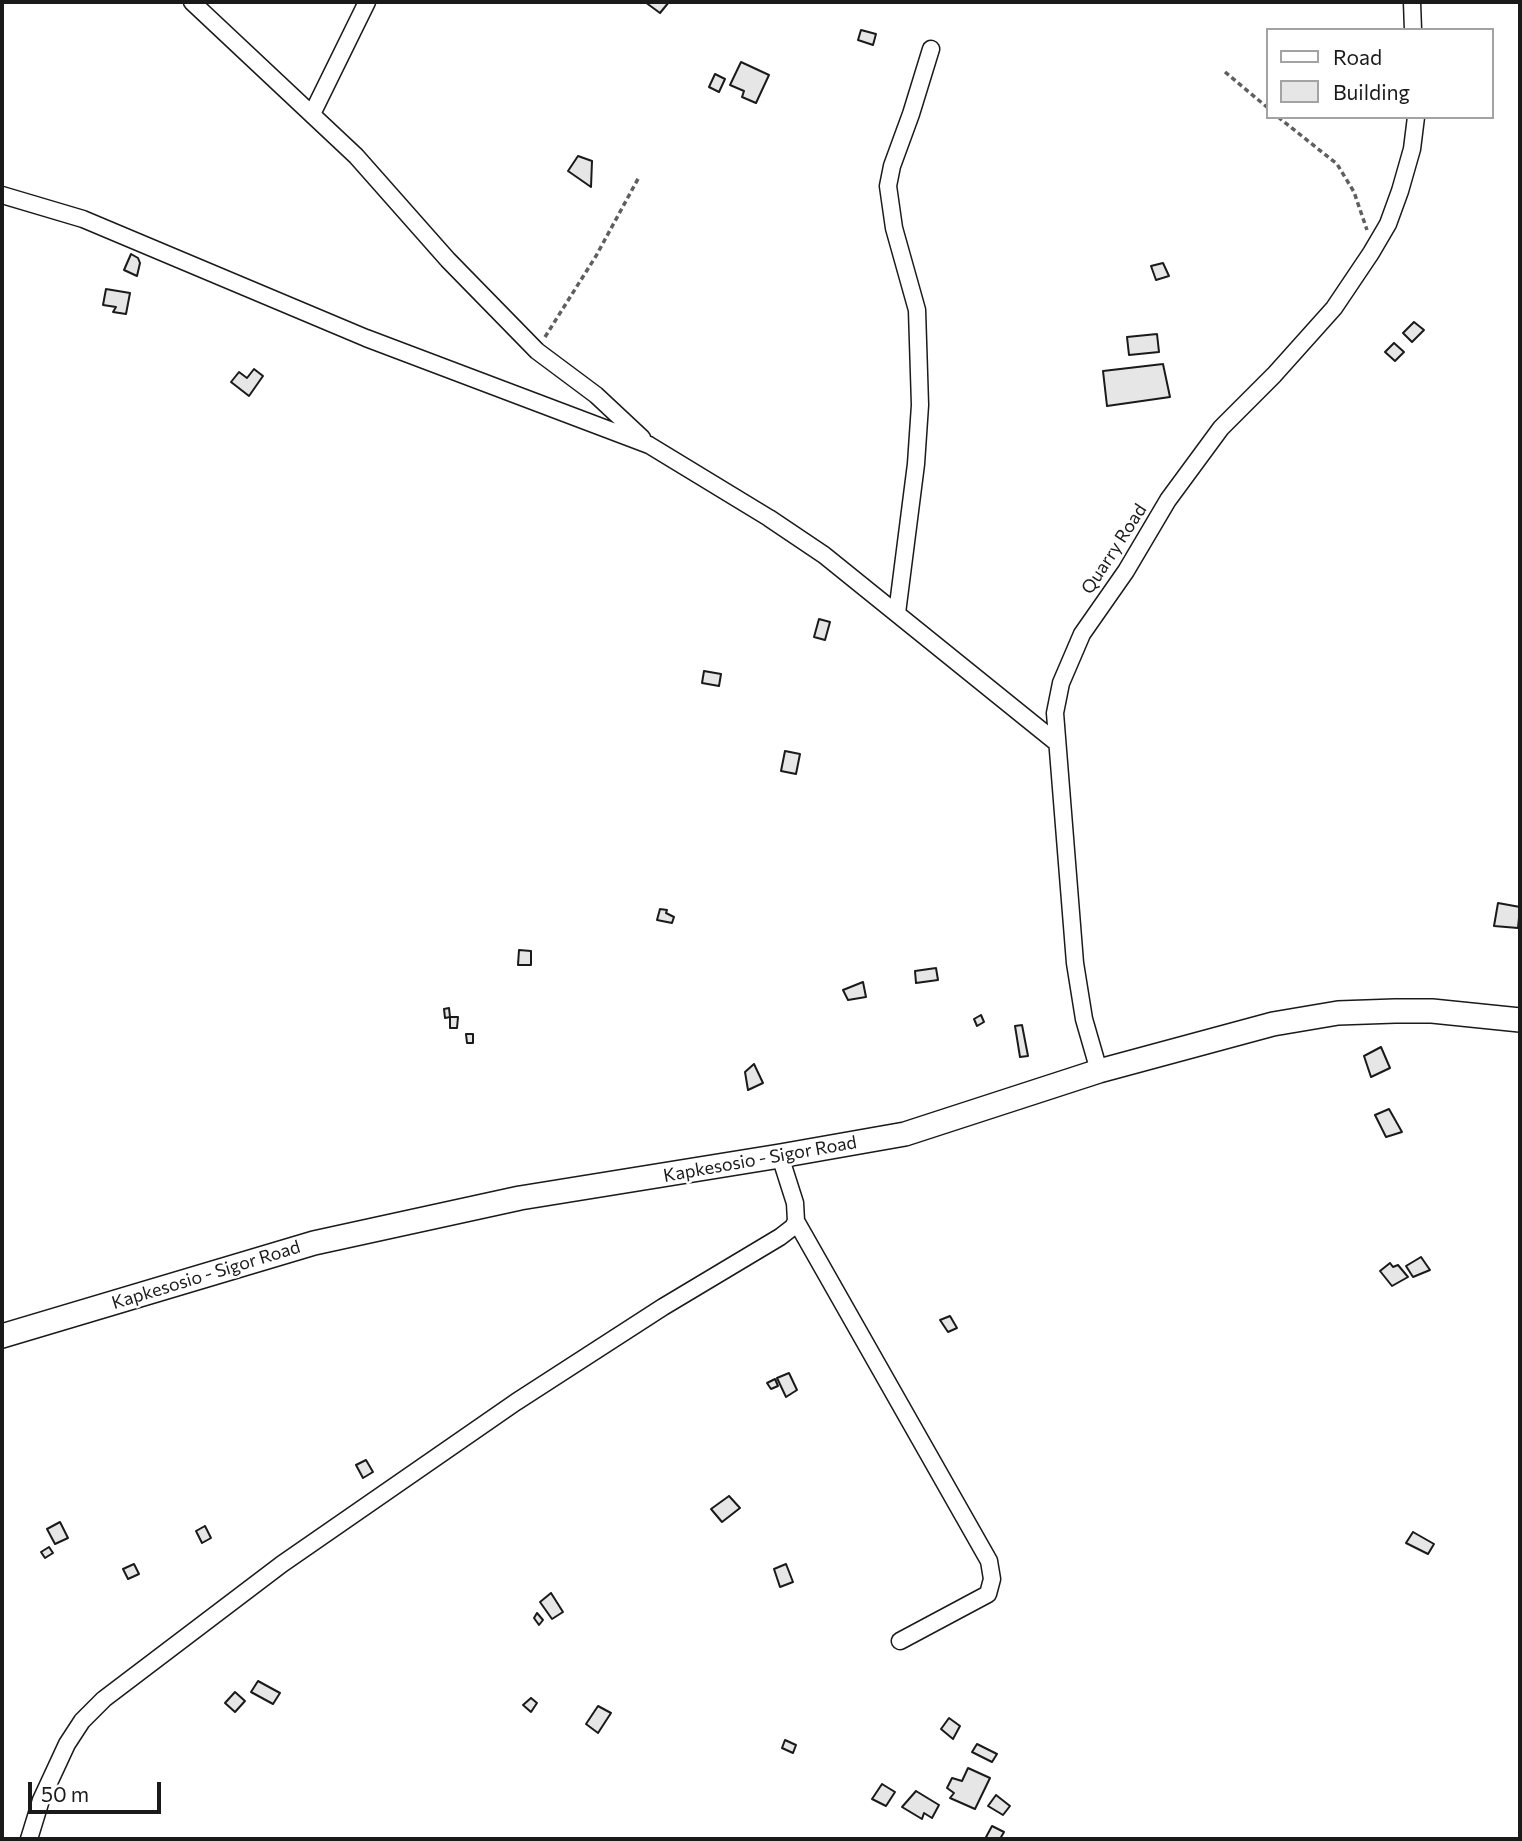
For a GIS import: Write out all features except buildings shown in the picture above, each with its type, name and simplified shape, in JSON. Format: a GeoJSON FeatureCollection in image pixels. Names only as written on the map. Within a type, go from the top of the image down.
{"type":"FeatureCollection","features":[{"type":"Feature","properties":{"kind":"main road","name":"Kapkesosio - Sigor Road"},"geometry":{"type":"LineString","coordinates":[[2,1336],[314,1242],[520,1198],[905,1134],[1099,1071],[1273,1024],[1338,1013],[1432,1011],[1520,1020]]}},
{"type":"Feature","properties":{"kind":"street"},"geometry":{"type":"LineString","coordinates":[[192,2],[356,156],[448,260],[537,351],[596,395],[649,445]]}},
{"type":"Feature","properties":{"kind":"street"},"geometry":{"type":"LineString","coordinates":[[312,114],[367,2]]}},
{"type":"Feature","properties":{"kind":"street"},"geometry":{"type":"LineString","coordinates":[[1412,2],[1413,28]]}},
{"type":"Feature","properties":{"kind":"street"},"geometry":{"type":"LineString","coordinates":[[897,613],[916,464],[920,405],[918,310],[894,228],[888,186],[892,166],[931,49]]}},
{"type":"Feature","properties":{"kind":"street","name":"Quarry Road"},"geometry":{"type":"LineString","coordinates":[[1099,1071],[1084,1019],[1075,962],[1057,743],[1057,698],[1082,634],[1126,571],[1168,500],[1221,428],[1274,376],[1334,307],[1371,253],[1388,224],[1400,191],[1412,149],[1416,119]]}},
{"type":"Feature","properties":{"kind":"street"},"geometry":{"type":"LineString","coordinates":[[2,195],[83,219],[342,329],[649,445],[813,548],[1057,743]]}},
{"type":"Feature","properties":{"kind":"street"},"geometry":{"type":"LineString","coordinates":[[780,1156],[795,1203],[796,1221],[981,1545],[991,1570],[992,1585],[988,1594],[900,1642]]}},
{"type":"Feature","properties":{"kind":"street"},"geometry":{"type":"LineString","coordinates":[[29,1839],[41,1800],[67,1744],[82,1721],[104,1699],[282,1564],[494,1417],[663,1307],[761,1250],[789,1230],[796,1221]]}},
{"type":"Feature","properties":{"kind":"path"},"geometry":{"type":"LineString","coordinates":[[1225,72],[1266,106]]}},
{"type":"Feature","properties":{"kind":"path"},"geometry":{"type":"LineString","coordinates":[[1281,119],[1337,164],[1354,192],[1364,218],[1371,253]]}},
{"type":"Feature","properties":{"kind":"path"},"geometry":{"type":"LineString","coordinates":[[537,351],[596,256],[639,177]]}}]}
